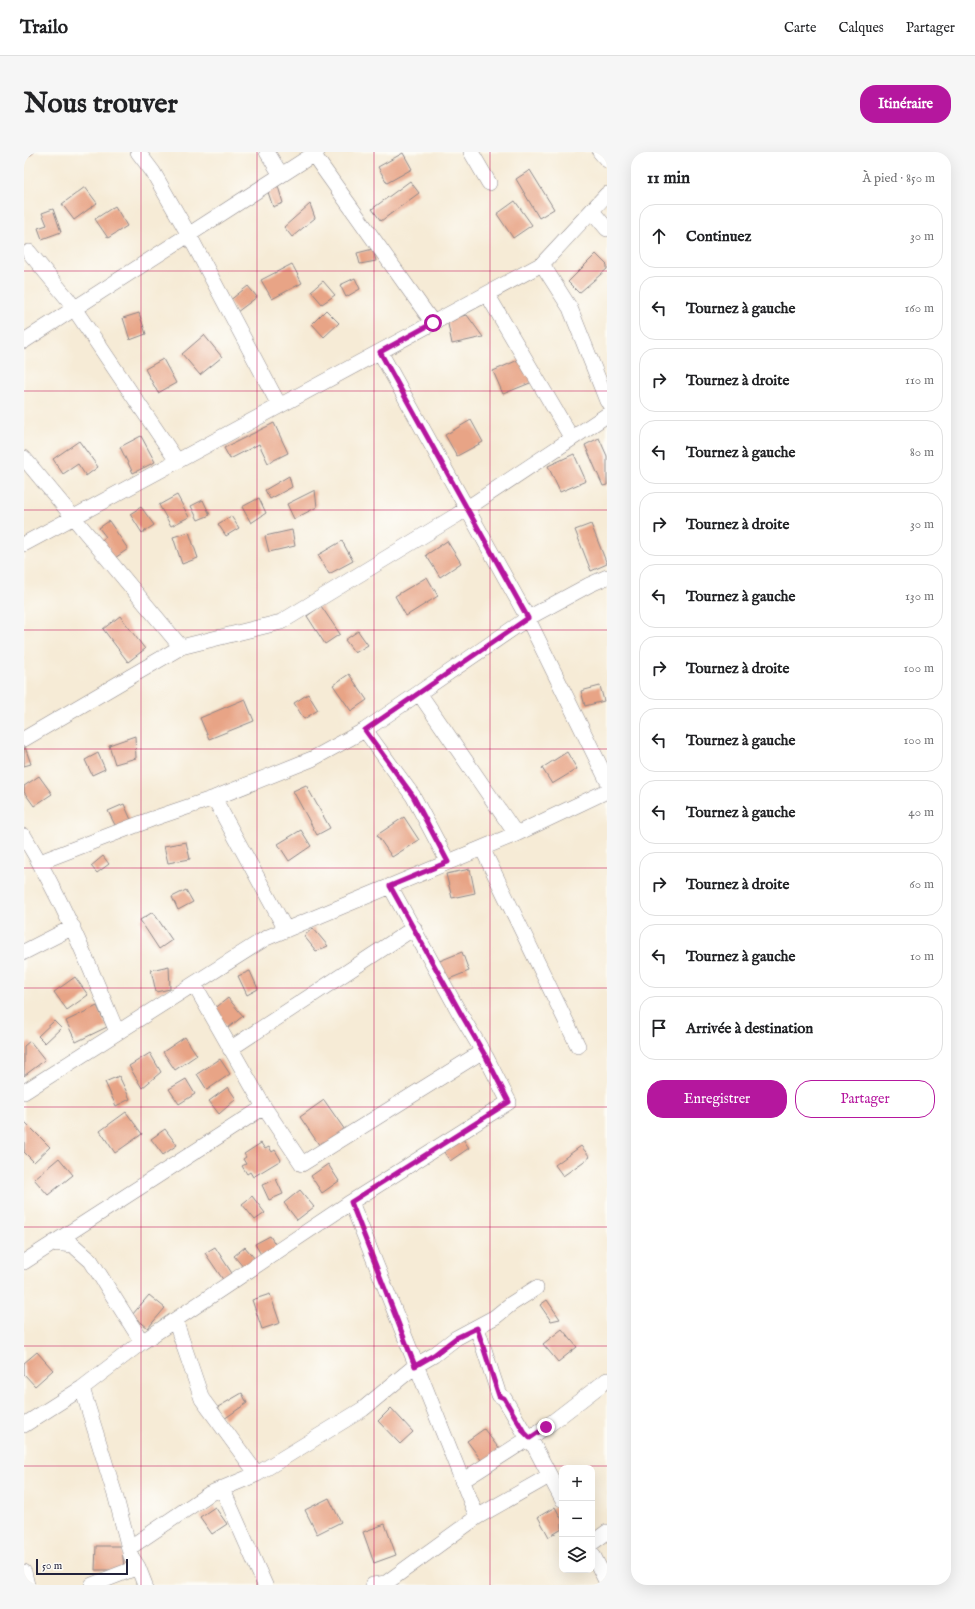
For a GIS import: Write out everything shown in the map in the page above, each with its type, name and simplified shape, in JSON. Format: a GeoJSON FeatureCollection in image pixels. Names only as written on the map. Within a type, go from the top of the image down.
{"type":"FeatureCollection","features":[{"type":"Feature","properties":{"kind":"street"},"geometry":{"type":"LineString","coordinates":[[138,152],[153,172],[279,405]]}},
{"type":"Feature","properties":{"kind":"street"},"geometry":{"type":"LineString","coordinates":[[267,152],[281,175]]}},
{"type":"Feature","properties":{"kind":"street"},"geometry":{"type":"LineString","coordinates":[[471,152],[489,182]]}},
{"type":"Feature","properties":{"kind":"street"},"geometry":{"type":"LineString","coordinates":[[600,152],[607,160]]}},
{"type":"Feature","properties":{"kind":"street"},"geometry":{"type":"LineString","coordinates":[[24,341],[315,153],[433,323]]}},
{"type":"Feature","properties":{"kind":"street"},"geometry":{"type":"LineString","coordinates":[[24,544],[542,264],[607,194]]}},
{"type":"Feature","properties":{"kind":"street"},"geometry":{"type":"LineString","coordinates":[[592,211],[607,229]]}},
{"type":"Feature","properties":{"kind":"street"},"geometry":{"type":"LineString","coordinates":[[29,252],[67,298],[134,394],[177,461]]}},
{"type":"Feature","properties":{"kind":"street"},"geometry":{"type":"LineString","coordinates":[[542,264],[570,308],[607,401]]}},
{"type":"Feature","properties":{"kind":"street"},"geometry":{"type":"LineString","coordinates":[[487,294],[572,437]]}},
{"type":"Feature","properties":{"kind":"street"},"geometry":{"type":"LineString","coordinates":[[380,352],[528,618],[607,780]]}},
{"type":"Feature","properties":{"kind":"street"},"geometry":{"type":"LineString","coordinates":[[24,739],[181,647],[281,622],[467,508],[607,414]]}},
{"type":"Feature","properties":{"kind":"street"},"geometry":{"type":"LineString","coordinates":[[24,458],[74,516],[181,647]]}},
{"type":"Feature","properties":{"kind":"street"},"geometry":{"type":"LineString","coordinates":[[40,862],[152,819],[214,798],[312,759],[365,730],[528,618],[607,577]]}},
{"type":"Feature","properties":{"kind":"street"},"geometry":{"type":"LineString","coordinates":[[419,693],[516,834]]}},
{"type":"Feature","properties":{"kind":"street"},"geometry":{"type":"LineString","coordinates":[[365,730],[413,796],[448,862]]}},
{"type":"Feature","properties":{"kind":"street"},"geometry":{"type":"LineString","coordinates":[[24,1092],[266,938],[516,834],[607,791]]}},
{"type":"Feature","properties":{"kind":"street"},"geometry":{"type":"LineString","coordinates":[[214,798],[286,930]]}},
{"type":"Feature","properties":{"kind":"street"},"geometry":{"type":"LineString","coordinates":[[24,836],[40,862],[73,928],[117,1032]]}},
{"type":"Feature","properties":{"kind":"street"},"geometry":{"type":"LineString","coordinates":[[482,848],[578,1046]]}},
{"type":"Feature","properties":{"kind":"street"},"geometry":{"type":"LineString","coordinates":[[24,1425],[82,1388],[142,1342],[351,1202],[509,1102],[483,1051],[390,886]]}},
{"type":"Feature","properties":{"kind":"street"},"geometry":{"type":"LineString","coordinates":[[24,952],[73,928]]}},
{"type":"Feature","properties":{"kind":"street"},"geometry":{"type":"LineString","coordinates":[[230,1049],[414,928]]}},
{"type":"Feature","properties":{"kind":"street"},"geometry":{"type":"LineString","coordinates":[[194,984],[264,1107],[302,1164],[483,1051]]}},
{"type":"Feature","properties":{"kind":"street"},"geometry":{"type":"LineString","coordinates":[[24,1262],[264,1107]]}},
{"type":"Feature","properties":{"kind":"street"},"geometry":{"type":"LineString","coordinates":[[351,1202],[415,1366],[477,1518]]}},
{"type":"Feature","properties":{"kind":"street"},"geometry":{"type":"LineString","coordinates":[[53,1243],[73,1245],[91,1261],[142,1342]]}},
{"type":"Feature","properties":{"kind":"street"},"geometry":{"type":"LineString","coordinates":[[129,1548],[209,1494],[257,1474],[363,1409],[415,1366],[434,1355],[456,1338],[477,1328],[536,1288]]}},
{"type":"Feature","properties":{"kind":"street"},"geometry":{"type":"LineString","coordinates":[[175,1320],[202,1399],[257,1474]]}},
{"type":"Feature","properties":{"kind":"street"},"geometry":{"type":"LineString","coordinates":[[477,1328],[499,1396],[504,1398],[524,1432],[530,1438],[545,1464],[549,1476],[559,1494]]}},
{"type":"Feature","properties":{"kind":"street"},"geometry":{"type":"LineString","coordinates":[[462,1481],[530,1438],[607,1380]]}},
{"type":"Feature","properties":{"kind":"street"},"geometry":{"type":"LineString","coordinates":[[82,1388],[116,1498],[131,1556],[138,1567],[145,1585]]}},
{"type":"Feature","properties":{"kind":"street"},"geometry":{"type":"LineString","coordinates":[[382,1584],[477,1518],[549,1476]]}},
{"type":"Feature","properties":{"kind":"street"},"geometry":{"type":"LineString","coordinates":[[222,1488],[265,1585]]}},
{"type":"Feature","properties":{"kind":"street"},"geometry":{"type":"LineString","coordinates":[[595,1541],[607,1532]]}},
{"type":"Feature","properties":{"kind":"street"},"geometry":{"type":"LineString","coordinates":[[595,1558],[607,1583]]}},
{"type":"Feature","properties":{"kind":"street"},"geometry":{"type":"LineString","coordinates":[[92,1585],[138,1567]]}},
{"type":"Feature","properties":{"kind":"street"},"geometry":{"type":"LineString","coordinates":[[24,1572],[27,1585]]}},
{"type":"Feature","properties":{"kind":"building"},"geometry":{"type":"Polygon","coordinates":[[[24,152],[34,152],[24,160],[24,152]]]}},
{"type":"Feature","properties":{"kind":"building"},"geometry":{"type":"Polygon","coordinates":[[[403,153],[412,169],[387,183],[378,167],[403,153]]]}},
{"type":"Feature","properties":{"kind":"building"},"geometry":{"type":"Polygon","coordinates":[[[530,170],[554,209],[539,218],[516,179],[530,170]]]}},
{"type":"Feature","properties":{"kind":"building"},"geometry":{"type":"Polygon","coordinates":[[[410,181],[419,193],[381,221],[372,209],[410,181]]]}},
{"type":"Feature","properties":{"kind":"building"},"geometry":{"type":"Polygon","coordinates":[[[277,183],[283,203],[273,207],[266,186],[277,183]]]}},
{"type":"Feature","properties":{"kind":"building"},"geometry":{"type":"Polygon","coordinates":[[[85,187],[97,203],[74,220],[62,204],[85,187]]]}},
{"type":"Feature","properties":{"kind":"building"},"geometry":{"type":"Polygon","coordinates":[[[515,201],[532,225],[513,238],[497,214],[515,201]]]}},
{"type":"Feature","properties":{"kind":"building"},"geometry":{"type":"Polygon","coordinates":[[[310,204],[315,218],[292,237],[284,227],[310,204]]]}},
{"type":"Feature","properties":{"kind":"building"},"geometry":{"type":"Polygon","coordinates":[[[115,206],[127,226],[108,238],[95,219],[115,206]]]}},
{"type":"Feature","properties":{"kind":"building"},"geometry":{"type":"Polygon","coordinates":[[[53,209],[61,232],[42,239],[38,228],[47,225],[42,213],[53,209]]]}},
{"type":"Feature","properties":{"kind":"building"},"geometry":{"type":"Polygon","coordinates":[[[373,249],[376,261],[360,264],[357,253],[373,249]]]}},
{"type":"Feature","properties":{"kind":"building"},"geometry":{"type":"Polygon","coordinates":[[[596,254],[607,265],[607,269],[579,293],[568,282],[596,254]]]}},
{"type":"Feature","properties":{"kind":"building"},"geometry":{"type":"Polygon","coordinates":[[[292,264],[302,283],[272,299],[261,280],[292,264]]]}},
{"type":"Feature","properties":{"kind":"building"},"geometry":{"type":"Polygon","coordinates":[[[355,278],[360,289],[346,297],[340,285],[355,278]]]}},
{"type":"Feature","properties":{"kind":"building"},"geometry":{"type":"Polygon","coordinates":[[[323,281],[335,295],[322,304],[311,291],[323,281]]]}},
{"type":"Feature","properties":{"kind":"building"},"geometry":{"type":"Polygon","coordinates":[[[248,286],[257,297],[237,312],[229,301],[248,286]]]}},
{"type":"Feature","properties":{"kind":"building"},"geometry":{"type":"Polygon","coordinates":[[[326,310],[339,323],[324,337],[312,324],[326,310]]]}},
{"type":"Feature","properties":{"kind":"building"},"geometry":{"type":"Polygon","coordinates":[[[139,313],[146,334],[130,340],[123,318],[139,313]]]}},
{"type":"Feature","properties":{"kind":"building"},"geometry":{"type":"Polygon","coordinates":[[[467,315],[483,337],[452,344],[447,319],[467,315]]]}},
{"type":"Feature","properties":{"kind":"building"},"geometry":{"type":"Polygon","coordinates":[[[204,335],[222,357],[200,375],[182,354],[204,335]]]}},
{"type":"Feature","properties":{"kind":"building"},"geometry":{"type":"Polygon","coordinates":[[[525,357],[535,381],[503,394],[493,371],[525,357]]]}},
{"type":"Feature","properties":{"kind":"building"},"geometry":{"type":"Polygon","coordinates":[[[163,359],[176,383],[158,393],[145,369],[163,359]]]}},
{"type":"Feature","properties":{"kind":"building"},"geometry":{"type":"Polygon","coordinates":[[[471,420],[483,442],[457,456],[445,435],[471,420]]]}},
{"type":"Feature","properties":{"kind":"building"},"geometry":{"type":"Polygon","coordinates":[[[274,423],[288,453],[268,463],[259,444],[230,459],[224,448],[274,423]]]}},
{"type":"Feature","properties":{"kind":"building"},"geometry":{"type":"Polygon","coordinates":[[[141,436],[155,462],[133,473],[120,447],[141,436]]]}},
{"type":"Feature","properties":{"kind":"building"},"geometry":{"type":"Polygon","coordinates":[[[599,438],[607,456],[607,485],[603,486],[585,445],[599,438]]]}},
{"type":"Feature","properties":{"kind":"building"},"geometry":{"type":"Polygon","coordinates":[[[79,441],[98,467],[86,476],[78,464],[63,474],[53,459],[79,441]]]}},
{"type":"Feature","properties":{"kind":"building"},"geometry":{"type":"Polygon","coordinates":[[[574,454],[586,481],[560,492],[548,466],[574,454]]]}},
{"type":"Feature","properties":{"kind":"building"},"geometry":{"type":"Polygon","coordinates":[[[289,476],[292,487],[270,499],[265,490],[289,476]]]}},
{"type":"Feature","properties":{"kind":"building"},"geometry":{"type":"Polygon","coordinates":[[[315,490],[317,507],[294,519],[287,504],[315,490]]]}},
{"type":"Feature","properties":{"kind":"building"},"geometry":{"type":"Polygon","coordinates":[[[177,495],[189,517],[171,526],[159,505],[177,495]]]}},
{"type":"Feature","properties":{"kind":"building"},"geometry":{"type":"Polygon","coordinates":[[[259,498],[266,513],[251,523],[242,507],[259,498]]]}},
{"type":"Feature","properties":{"kind":"building"},"geometry":{"type":"Polygon","coordinates":[[[203,500],[210,515],[198,520],[191,506],[203,500]]]}},
{"type":"Feature","properties":{"kind":"building"},"geometry":{"type":"Polygon","coordinates":[[[141,507],[154,525],[142,533],[130,514],[141,507]]]}},
{"type":"Feature","properties":{"kind":"building"},"geometry":{"type":"Polygon","coordinates":[[[231,516],[239,528],[226,536],[218,524],[231,516]]]}},
{"type":"Feature","properties":{"kind":"building"},"geometry":{"type":"Polygon","coordinates":[[[109,521],[128,549],[112,560],[99,542],[106,537],[99,528],[109,521]]]}},
{"type":"Feature","properties":{"kind":"building"},"geometry":{"type":"Polygon","coordinates":[[[591,524],[607,564],[591,571],[575,530],[591,524]]]}},
{"type":"Feature","properties":{"kind":"building"},"geometry":{"type":"Polygon","coordinates":[[[292,530],[295,546],[269,552],[265,536],[292,530]]]}},
{"type":"Feature","properties":{"kind":"building"},"geometry":{"type":"Polygon","coordinates":[[[189,532],[198,558],[182,564],[173,537],[189,532]]]}},
{"type":"Feature","properties":{"kind":"building"},"geometry":{"type":"Polygon","coordinates":[[[342,541],[353,561],[329,574],[318,555],[342,541]]]}},
{"type":"Feature","properties":{"kind":"building"},"geometry":{"type":"Polygon","coordinates":[[[447,541],[461,563],[440,577],[426,555],[447,541]]]}},
{"type":"Feature","properties":{"kind":"building"},"geometry":{"type":"Polygon","coordinates":[[[427,577],[438,596],[406,616],[395,596],[427,577]]]}},
{"type":"Feature","properties":{"kind":"building"},"geometry":{"type":"Polygon","coordinates":[[[321,606],[340,634],[325,644],[307,616],[321,606]]]}},
{"type":"Feature","properties":{"kind":"building"},"geometry":{"type":"Polygon","coordinates":[[[120,616],[145,649],[128,662],[103,629],[120,616]]]}},
{"type":"Feature","properties":{"kind":"building"},"geometry":{"type":"Polygon","coordinates":[[[358,631],[368,645],[355,653],[345,640],[358,631]]]}},
{"type":"Feature","properties":{"kind":"building"},"geometry":{"type":"Polygon","coordinates":[[[349,674],[367,700],[351,711],[333,685],[349,674]]]}},
{"type":"Feature","properties":{"kind":"building"},"geometry":{"type":"Polygon","coordinates":[[[600,686],[604,701],[585,706],[581,691],[600,686]]]}},
{"type":"Feature","properties":{"kind":"building"},"geometry":{"type":"Polygon","coordinates":[[[308,694],[318,710],[304,719],[294,703],[308,694]]]}},
{"type":"Feature","properties":{"kind":"building"},"geometry":{"type":"Polygon","coordinates":[[[245,699],[254,721],[209,739],[200,718],[245,699]]]}},
{"type":"Feature","properties":{"kind":"building"},"geometry":{"type":"Polygon","coordinates":[[[135,736],[136,758],[115,764],[109,745],[135,736]]]}},
{"type":"Feature","properties":{"kind":"building"},"geometry":{"type":"Polygon","coordinates":[[[24,744],[31,764],[24,766],[24,744]]]}},
{"type":"Feature","properties":{"kind":"building"},"geometry":{"type":"Polygon","coordinates":[[[567,752],[577,769],[552,784],[542,768],[567,752]]]}},
{"type":"Feature","properties":{"kind":"building"},"geometry":{"type":"Polygon","coordinates":[[[98,753],[105,769],[92,775],[85,760],[98,753]]]}},
{"type":"Feature","properties":{"kind":"building"},"geometry":{"type":"Polygon","coordinates":[[[39,776],[52,794],[34,806],[24,792],[24,786],[39,776]]]}},
{"type":"Feature","properties":{"kind":"building"},"geometry":{"type":"Polygon","coordinates":[[[306,785],[330,828],[317,835],[293,791],[306,785]]]}},
{"type":"Feature","properties":{"kind":"building"},"geometry":{"type":"Polygon","coordinates":[[[124,804],[132,822],[117,829],[108,811],[124,804]]]}},
{"type":"Feature","properties":{"kind":"building"},"geometry":{"type":"Polygon","coordinates":[[[404,817],[419,840],[392,857],[377,835],[404,817]]]}},
{"type":"Feature","properties":{"kind":"building"},"geometry":{"type":"Polygon","coordinates":[[[301,830],[311,846],[289,861],[278,844],[301,830]]]}},
{"type":"Feature","properties":{"kind":"building"},"geometry":{"type":"Polygon","coordinates":[[[186,842],[190,859],[168,863],[164,846],[186,842]]]}},
{"type":"Feature","properties":{"kind":"building"},"geometry":{"type":"Polygon","coordinates":[[[103,856],[109,864],[97,873],[91,866],[103,856]]]}},
{"type":"Feature","properties":{"kind":"building"},"geometry":{"type":"Polygon","coordinates":[[[470,869],[475,893],[452,898],[446,874],[470,869]]]}},
{"type":"Feature","properties":{"kind":"building"},"geometry":{"type":"Polygon","coordinates":[[[186,890],[193,902],[178,910],[172,897],[186,890]]]}},
{"type":"Feature","properties":{"kind":"building"},"geometry":{"type":"Polygon","coordinates":[[[153,912],[172,940],[159,949],[140,920],[153,912]]]}},
{"type":"Feature","properties":{"kind":"building"},"geometry":{"type":"Polygon","coordinates":[[[313,928],[328,946],[316,951],[304,936],[313,928]]]}},
{"type":"Feature","properties":{"kind":"building"},"geometry":{"type":"Polygon","coordinates":[[[462,952],[469,971],[444,981],[437,962],[462,952]]]}},
{"type":"Feature","properties":{"kind":"building"},"geometry":{"type":"Polygon","coordinates":[[[169,966],[170,989],[156,992],[151,970],[169,966]]]}},
{"type":"Feature","properties":{"kind":"building"},"geometry":{"type":"Polygon","coordinates":[[[250,971],[258,989],[247,995],[238,976],[250,971]]]}},
{"type":"Feature","properties":{"kind":"building"},"geometry":{"type":"Polygon","coordinates":[[[75,977],[88,995],[67,1010],[54,992],[75,977]]]}},
{"type":"Feature","properties":{"kind":"building"},"geometry":{"type":"Polygon","coordinates":[[[228,998],[243,1016],[228,1028],[213,1010],[228,998]]]}},
{"type":"Feature","properties":{"kind":"building"},"geometry":{"type":"Polygon","coordinates":[[[97,1006],[107,1027],[76,1042],[66,1021],[97,1006]]]}},
{"type":"Feature","properties":{"kind":"building"},"geometry":{"type":"Polygon","coordinates":[[[54,1021],[61,1028],[45,1043],[38,1036],[54,1021]]]}},
{"type":"Feature","properties":{"kind":"building"},"geometry":{"type":"Polygon","coordinates":[[[185,1037],[197,1055],[175,1070],[163,1052],[185,1037]]]}},
{"type":"Feature","properties":{"kind":"building"},"geometry":{"type":"Polygon","coordinates":[[[30,1041],[45,1060],[24,1076],[24,1046],[30,1041]]]}},
{"type":"Feature","properties":{"kind":"building"},"geometry":{"type":"Polygon","coordinates":[[[150,1053],[161,1072],[142,1088],[129,1066],[150,1053]]]}},
{"type":"Feature","properties":{"kind":"building"},"geometry":{"type":"Polygon","coordinates":[[[220,1059],[230,1074],[207,1090],[197,1074],[220,1059]]]}},
{"type":"Feature","properties":{"kind":"building"},"geometry":{"type":"Polygon","coordinates":[[[119,1076],[130,1099],[116,1106],[105,1082],[119,1076]]]}},
{"type":"Feature","properties":{"kind":"building"},"geometry":{"type":"Polygon","coordinates":[[[186,1079],[195,1094],[179,1104],[169,1089],[186,1079]]]}},
{"type":"Feature","properties":{"kind":"building"},"geometry":{"type":"Polygon","coordinates":[[[228,1087],[236,1099],[219,1114],[209,1101],[228,1087]]]}},
{"type":"Feature","properties":{"kind":"building"},"geometry":{"type":"Polygon","coordinates":[[[324,1100],[347,1133],[322,1149],[300,1117],[324,1100]]]}},
{"type":"Feature","properties":{"kind":"building"},"geometry":{"type":"Polygon","coordinates":[[[126,1112],[142,1134],[115,1153],[100,1131],[126,1112]]]}},
{"type":"Feature","properties":{"kind":"building"},"geometry":{"type":"Polygon","coordinates":[[[24,1121],[50,1147],[34,1162],[24,1152],[24,1121]]]}},
{"type":"Feature","properties":{"kind":"building"},"geometry":{"type":"Polygon","coordinates":[[[165,1129],[177,1145],[163,1155],[151,1139],[165,1129]]]}},
{"type":"Feature","properties":{"kind":"building"},"geometry":{"type":"Polygon","coordinates":[[[463,1139],[469,1148],[450,1161],[444,1152],[463,1139]]]}},
{"type":"Feature","properties":{"kind":"building"},"geometry":{"type":"Polygon","coordinates":[[[261,1143],[265,1149],[269,1147],[272,1152],[275,1150],[281,1160],[253,1177],[250,1172],[247,1174],[242,1166],[246,1164],[243,1159],[246,1157],[244,1154],[261,1143]]]}},
{"type":"Feature","properties":{"kind":"building"},"geometry":{"type":"Polygon","coordinates":[[[581,1146],[590,1157],[563,1176],[555,1165],[581,1146]]]}},
{"type":"Feature","properties":{"kind":"building"},"geometry":{"type":"Polygon","coordinates":[[[59,1158],[73,1175],[48,1195],[34,1179],[59,1158]]]}},
{"type":"Feature","properties":{"kind":"building"},"geometry":{"type":"Polygon","coordinates":[[[328,1164],[339,1181],[322,1193],[311,1176],[328,1164]]]}},
{"type":"Feature","properties":{"kind":"building"},"geometry":{"type":"Polygon","coordinates":[[[276,1179],[283,1194],[269,1200],[262,1185],[276,1179]]]}},
{"type":"Feature","properties":{"kind":"building"},"geometry":{"type":"Polygon","coordinates":[[[300,1190],[314,1207],[297,1220],[284,1203],[300,1190]]]}},
{"type":"Feature","properties":{"kind":"building"},"geometry":{"type":"Polygon","coordinates":[[[252,1196],[265,1213],[255,1220],[242,1204],[252,1196]]]}},
{"type":"Feature","properties":{"kind":"building"},"geometry":{"type":"Polygon","coordinates":[[[270,1236],[277,1247],[263,1258],[255,1244],[270,1236]]]}},
{"type":"Feature","properties":{"kind":"building"},"geometry":{"type":"Polygon","coordinates":[[[215,1247],[235,1278],[226,1284],[205,1253],[215,1247]]]}},
{"type":"Feature","properties":{"kind":"building"},"geometry":{"type":"Polygon","coordinates":[[[245,1247],[255,1259],[244,1268],[234,1256],[245,1247]]]}},
{"type":"Feature","properties":{"kind":"building"},"geometry":{"type":"Polygon","coordinates":[[[270,1294],[280,1323],[262,1329],[252,1300],[270,1294]]]}},
{"type":"Feature","properties":{"kind":"building"},"geometry":{"type":"Polygon","coordinates":[[[149,1295],[165,1308],[148,1328],[132,1315],[149,1295]]]}},
{"type":"Feature","properties":{"kind":"building"},"geometry":{"type":"Polygon","coordinates":[[[547,1300],[560,1319],[551,1321],[540,1305],[547,1300]]]}},
{"type":"Feature","properties":{"kind":"building"},"geometry":{"type":"Polygon","coordinates":[[[562,1329],[577,1347],[558,1362],[543,1344],[562,1329]]]}},
{"type":"Feature","properties":{"kind":"building"},"geometry":{"type":"Polygon","coordinates":[[[37,1352],[53,1370],[35,1386],[24,1374],[24,1363],[37,1352]]]}},
{"type":"Feature","properties":{"kind":"building"},"geometry":{"type":"Polygon","coordinates":[[[242,1393],[247,1403],[224,1419],[218,1407],[242,1393]]]}},
{"type":"Feature","properties":{"kind":"building"},"geometry":{"type":"Polygon","coordinates":[[[391,1408],[413,1432],[400,1444],[378,1421],[391,1408]]]}},
{"type":"Feature","properties":{"kind":"building"},"geometry":{"type":"Polygon","coordinates":[[[484,1429],[504,1455],[487,1468],[467,1441],[484,1429]]]}},
{"type":"Feature","properties":{"kind":"building"},"geometry":{"type":"Polygon","coordinates":[[[329,1498],[341,1522],[317,1534],[305,1510],[329,1498]]]}},
{"type":"Feature","properties":{"kind":"building"},"geometry":{"type":"Polygon","coordinates":[[[215,1507],[227,1524],[212,1534],[200,1517],[215,1507]]]}},
{"type":"Feature","properties":{"kind":"building"},"geometry":{"type":"Polygon","coordinates":[[[555,1507],[559,1514],[559,1531],[549,1537],[538,1517],[555,1507]]]}},
{"type":"Feature","properties":{"kind":"building"},"geometry":{"type":"Polygon","coordinates":[[[385,1524],[396,1555],[374,1563],[363,1532],[385,1524]]]}},
{"type":"Feature","properties":{"kind":"building"},"geometry":{"type":"Polygon","coordinates":[[[96,1546],[122,1546],[124,1570],[95,1570],[96,1546]]]}},
{"type":"Feature","properties":{"kind":"route"},"geometry":{"type":"LineString","coordinates":[[433,323],[380,352],[528,618],[365,730],[413,796],[448,862],[390,886],[486,1057],[509,1102],[351,1202],[415,1366],[434,1355],[456,1338],[477,1328],[499,1396],[504,1398],[524,1432],[530,1438],[546,1427]]}}]}
